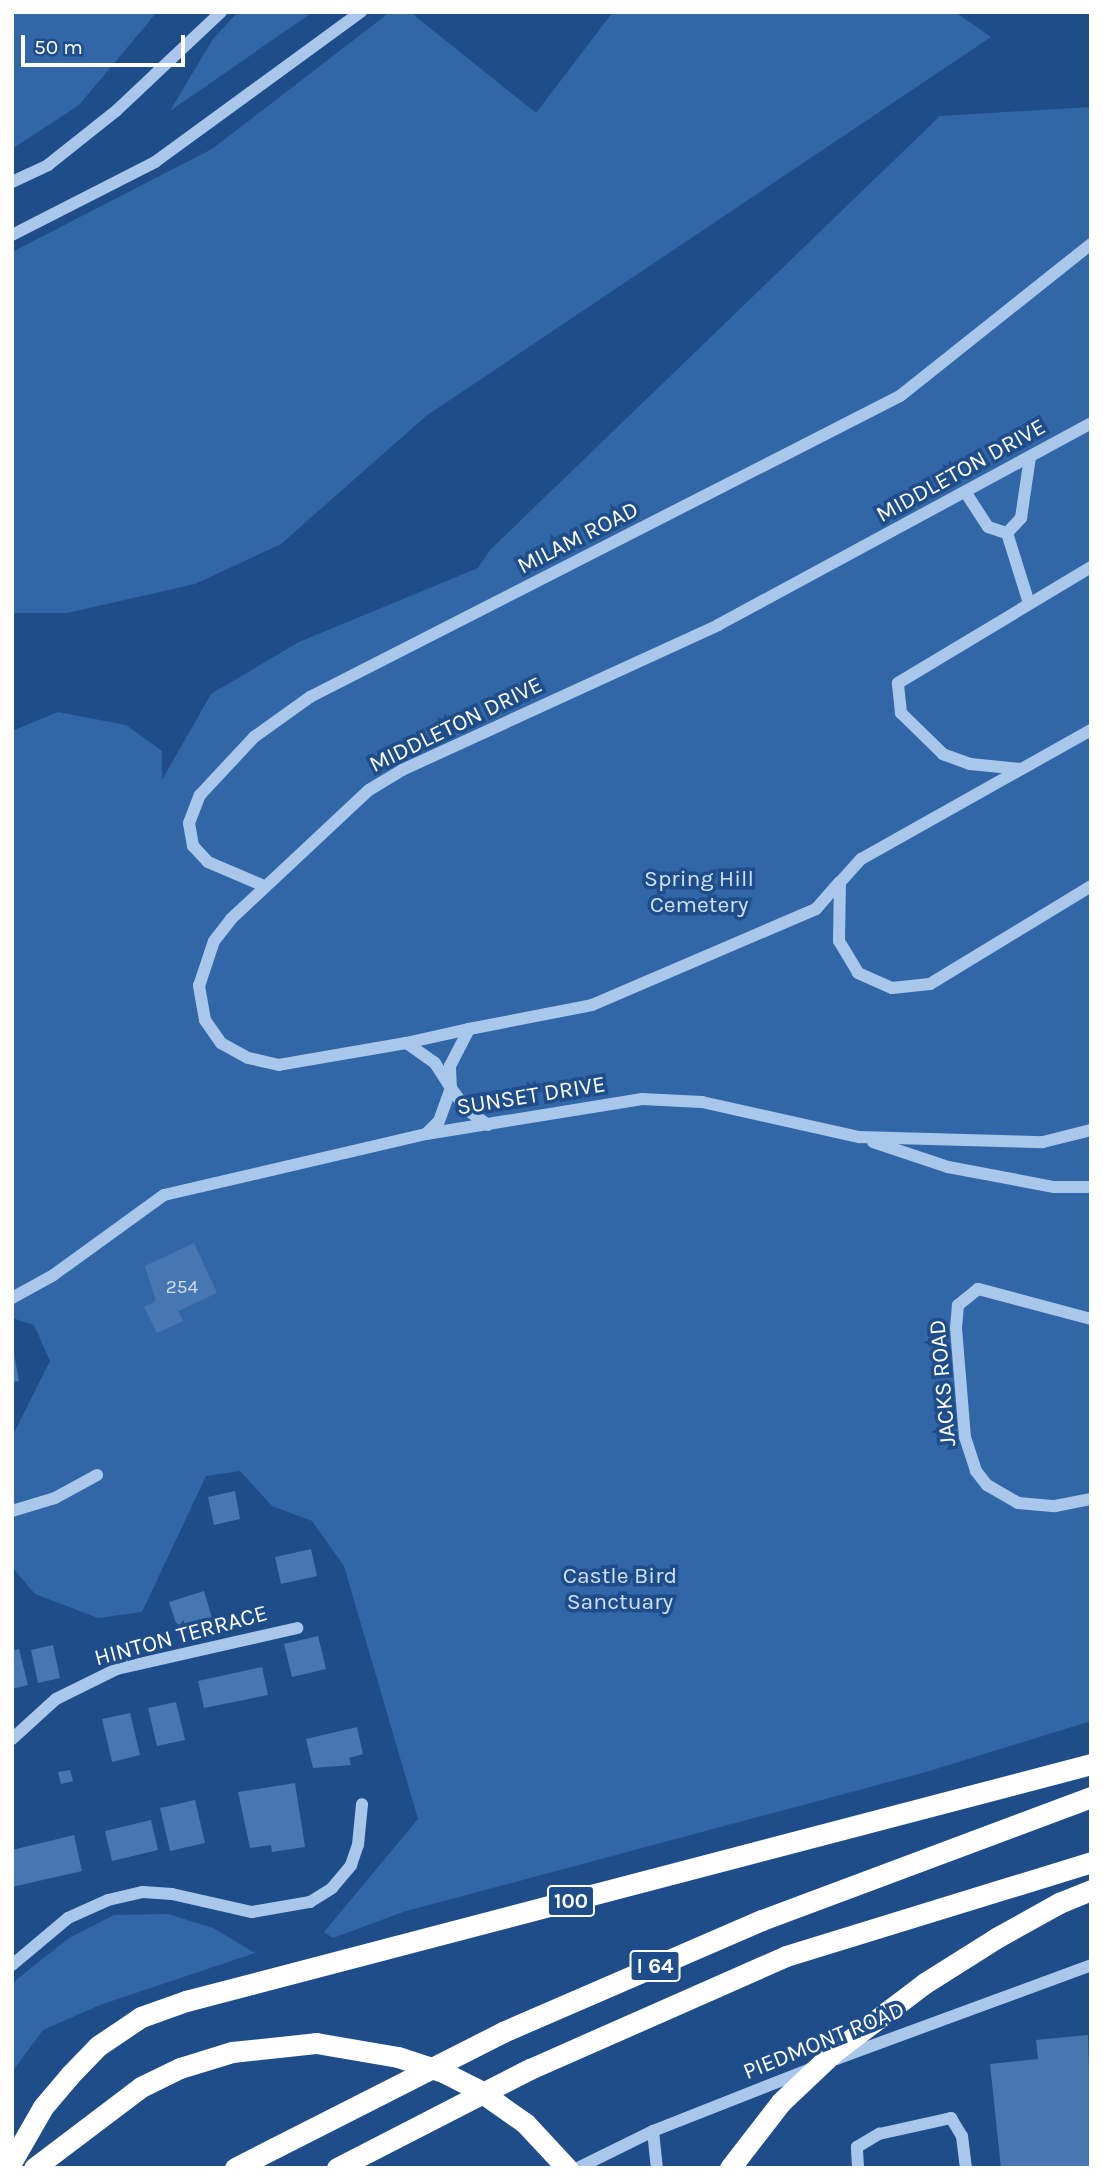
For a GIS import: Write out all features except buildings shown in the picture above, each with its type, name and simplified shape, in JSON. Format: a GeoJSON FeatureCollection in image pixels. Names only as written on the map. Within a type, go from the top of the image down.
{"type":"FeatureCollection","features":[{"type":"Feature","properties":{"kind":"highway","name":"100"},"geometry":{"type":"LineString","coordinates":[[12,2161],[43,2107],[70,2075],[121,2028],[186,2001],[1091,1763]]}},
{"type":"Feature","properties":{"kind":"highway","name":"I 64"},"geometry":{"type":"LineString","coordinates":[[235,2168],[503,2032],[749,1925],[1091,1797]]}},
{"type":"Feature","properties":{"kind":"highway","name":"I 64"},"geometry":{"type":"LineString","coordinates":[[337,2168],[530,2068],[786,1956],[1091,1862]]}},
{"type":"Feature","properties":{"kind":"highway"},"geometry":{"type":"LineString","coordinates":[[730,2168],[781,2102],[834,2052],[925,1983],[998,1937],[1059,1903],[1091,1890]]}},
{"type":"Feature","properties":{"kind":"highway"},"geometry":{"type":"LineString","coordinates":[[33,2168],[141,2087],[180,2068],[232,2052],[283,2044],[339,2045],[443,2072],[478,2090],[525,2123],[568,2168]]}},
{"type":"Feature","properties":{"kind":"street"},"geometry":{"type":"LineString","coordinates":[[12,182],[48,165],[116,111],[221,12]]}},
{"type":"Feature","properties":{"kind":"street"},"geometry":{"type":"LineString","coordinates":[[12,234],[155,162],[361,12]]}},
{"type":"Feature","properties":{"kind":"street","name":"MILAM ROAD"},"geometry":{"type":"LineString","coordinates":[[264,886],[208,862],[193,846],[189,823],[200,795],[254,737],[310,697],[901,396],[1091,244]]}},
{"type":"Feature","properties":{"kind":"street","name":"MIDDLETON DRIVE"},"geometry":{"type":"LineString","coordinates":[[1091,423],[718,625],[402,770],[369,790],[264,886],[214,941],[203,965],[199,986],[205,1020],[222,1043],[248,1058],[279,1065],[592,1004],[816,909],[861,859],[1091,730]]}},
{"type":"Feature","properties":{"kind":"street"},"geometry":{"type":"LineString","coordinates":[[1007,533],[1021,518],[1030,457]]}},
{"type":"Feature","properties":{"kind":"street"},"geometry":{"type":"LineString","coordinates":[[966,493],[988,527],[1007,533]]}},
{"type":"Feature","properties":{"kind":"street"},"geometry":{"type":"LineString","coordinates":[[1007,533],[1029,603]]}},
{"type":"Feature","properties":{"kind":"street"},"geometry":{"type":"LineString","coordinates":[[1021,769],[970,764],[943,754],[925,741],[901,713],[896,696],[898,683],[1091,567]]}},
{"type":"Feature","properties":{"kind":"street"},"geometry":{"type":"LineString","coordinates":[[840,882],[839,941],[858,973],[892,988],[930,984],[1091,887]]}},
{"type":"Feature","properties":{"kind":"street"},"geometry":{"type":"LineString","coordinates":[[426,1134],[439,1121],[451,1088],[450,1066],[468,1029]]}},
{"type":"Feature","properties":{"kind":"street"},"geometry":{"type":"LineString","coordinates":[[407,1042],[435,1063],[467,1110],[488,1125]]}},
{"type":"Feature","properties":{"kind":"street","name":"SUNSET DRIVE"},"geometry":{"type":"LineString","coordinates":[[12,1298],[52,1276],[164,1195],[227,1178],[426,1134],[666,1098],[859,1137],[1043,1142],[1091,1130]]}},
{"type":"Feature","properties":{"kind":"street"},"geometry":{"type":"LineString","coordinates":[[859,1137],[948,1167],[1054,1187],[1091,1186]]}},
{"type":"Feature","properties":{"kind":"street","name":"JACKS ROAD"},"geometry":{"type":"LineString","coordinates":[[1091,1319],[978,1289],[958,1306],[956,1328],[965,1437],[976,1471],[987,1485],[1018,1503],[1055,1506],[1091,1499]]}},
{"type":"Feature","properties":{"kind":"street"},"geometry":{"type":"LineString","coordinates":[[12,1511],[55,1498],[97,1475]]}},
{"type":"Feature","properties":{"kind":"street","name":"HINTON TERRACE"},"geometry":{"type":"LineString","coordinates":[[12,1739],[56,1699],[117,1669],[296,1628]]}},
{"type":"Feature","properties":{"kind":"street"},"geometry":{"type":"LineString","coordinates":[[12,1965],[68,1918],[131,1895],[172,1894],[252,1912],[310,1902],[332,1888],[351,1865],[358,1845],[362,1804]]}},
{"type":"Feature","properties":{"kind":"street","name":"PIEDMONT ROAD"},"geometry":{"type":"LineString","coordinates":[[578,2168],[653,2131],[947,2015],[1091,1965]]}},
{"type":"Feature","properties":{"kind":"street"},"geometry":{"type":"LineString","coordinates":[[859,2168],[856,2147],[879,2134],[951,2118],[962,2136],[966,2168]]}},
{"type":"Feature","properties":{"kind":"street"},"geometry":{"type":"LineString","coordinates":[[653,2131],[657,2168]]}},
{"type":"Feature","properties":{"kind":"green space"},"geometry":{"type":"Polygon","coordinates":[[[12,12],[157,12],[79,105],[12,149],[12,12]]]}},
{"type":"Feature","properties":{"kind":"green space"},"geometry":{"type":"Polygon","coordinates":[[[238,12],[313,12],[170,111],[213,39],[238,12]]]}},
{"type":"Feature","properties":{"kind":"green space"},"geometry":{"type":"Polygon","coordinates":[[[390,12],[410,12],[536,113],[613,12],[955,12],[991,37],[426,416],[281,544],[195,584],[67,613],[12,613],[12,252],[212,149],[390,12]]]}},
{"type":"Feature","properties":{"kind":"green space","name":"Spring Hill Cemetery"},"geometry":{"type":"Polygon","coordinates":[[[1091,107],[1091,1721],[926,1772],[403,1912],[333,1938],[324,1932],[418,1819],[344,1566],[312,1521],[272,1506],[240,1471],[206,1476],[142,1612],[98,1618],[35,1594],[12,1567],[12,1437],[50,1361],[34,1325],[12,1318],[12,731],[58,712],[126,725],[162,751],[162,780],[211,694],[299,642],[478,568],[490,550],[940,116],[1091,107]]]}},
{"type":"Feature","properties":{"kind":"green space"},"geometry":{"type":"Polygon","coordinates":[[[168,1914],[213,1928],[255,1953],[100,2005],[43,2030],[12,2072],[12,1987],[16,1980],[69,1938],[114,1915],[168,1914]]]}},
{"type":"Feature","properties":{"kind":"park label","name":"Castle Bird Sanctuary"},"geometry":{"type":"Point","coordinates":[620,1589]}}]}
